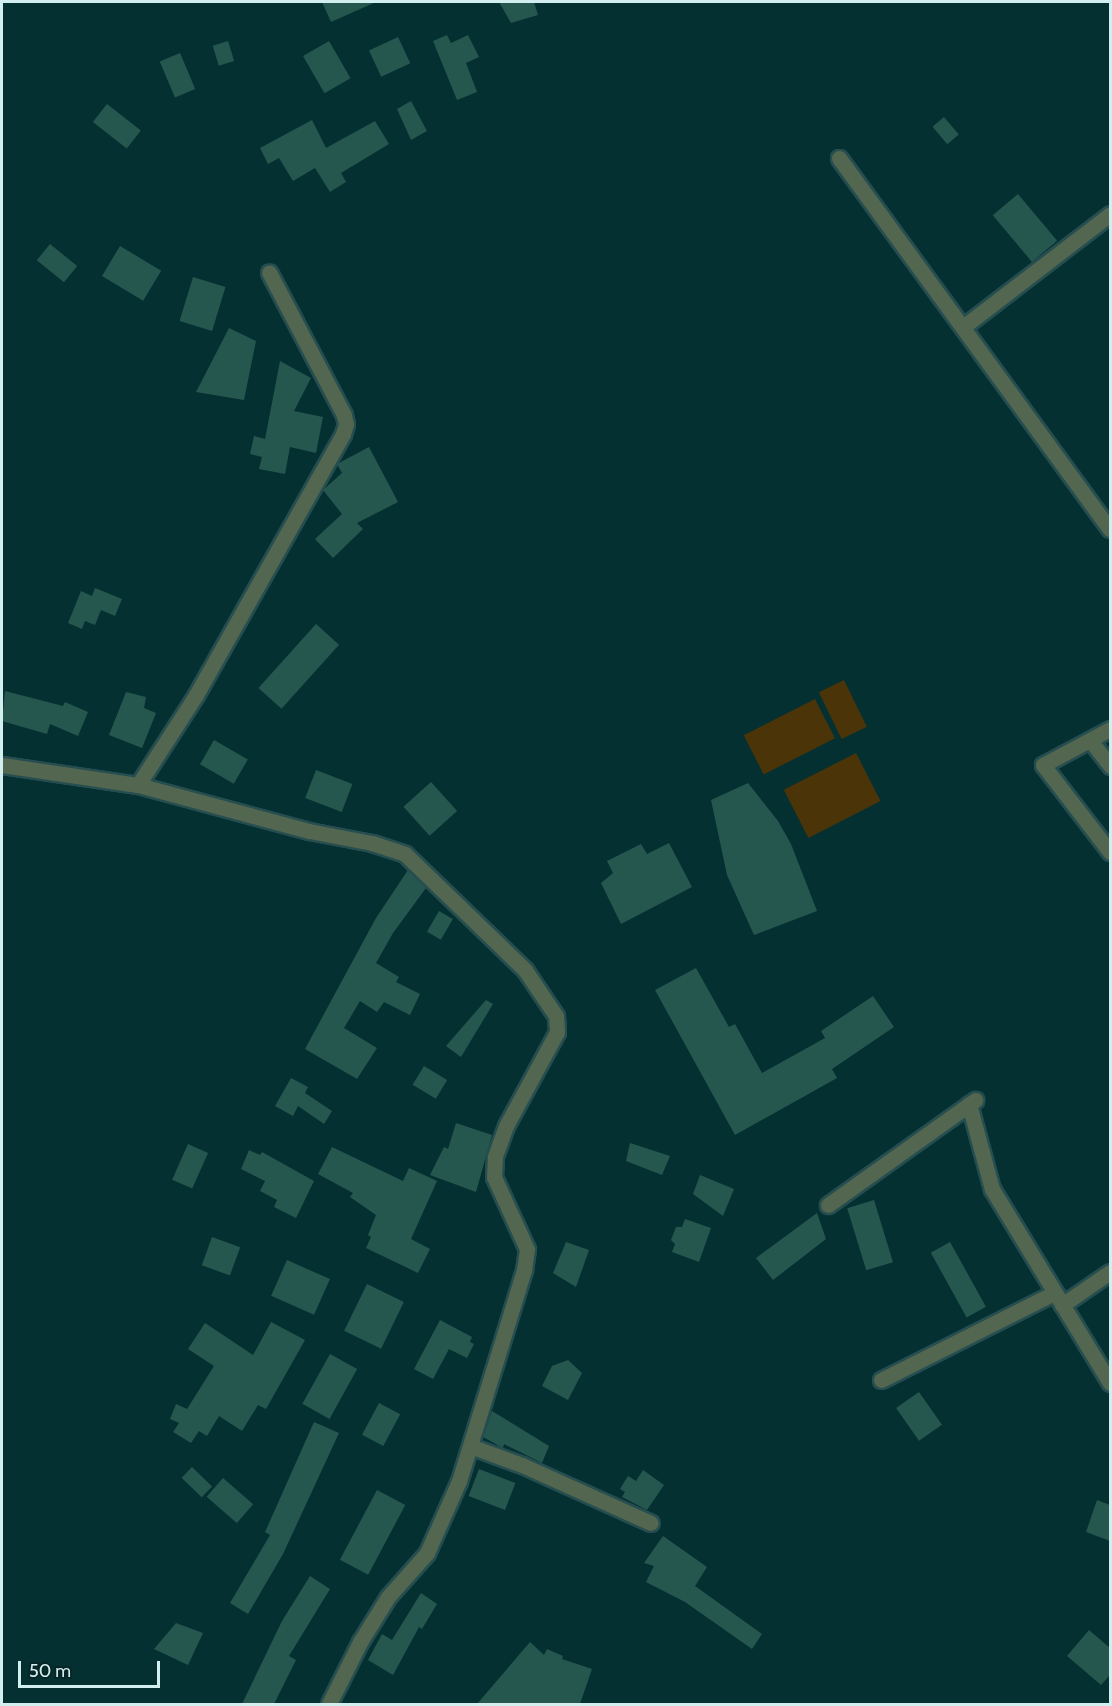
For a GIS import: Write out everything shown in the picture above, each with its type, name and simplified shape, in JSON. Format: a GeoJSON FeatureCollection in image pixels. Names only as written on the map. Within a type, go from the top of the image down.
{"type":"FeatureCollection","features":[{"type":"Feature","properties":{"kind":"street"},"geometry":{"type":"LineString","coordinates":[[839,158],[1110,529]]}},
{"type":"Feature","properties":{"kind":"street"},"geometry":{"type":"LineString","coordinates":[[963,327],[1110,214]]}},
{"type":"Feature","properties":{"kind":"street"},"geometry":{"type":"LineString","coordinates":[[138,785],[196,695],[343,434],[346,424],[344,415],[269,272]]}},
{"type":"Feature","properties":{"kind":"street"},"geometry":{"type":"LineString","coordinates":[[1110,729],[1043,765],[1110,852]]}},
{"type":"Feature","properties":{"kind":"street"},"geometry":{"type":"LineString","coordinates":[[1090,740],[1110,765]]}},
{"type":"Feature","properties":{"kind":"street"},"geometry":{"type":"LineString","coordinates":[[2,765],[138,785],[309,831],[372,843],[405,854],[525,970],[556,1016],[556,1032],[506,1126],[495,1156],[494,1177],[527,1250],[524,1270],[471,1446],[455,1491],[427,1553],[388,1598],[360,1642],[329,1704]]}},
{"type":"Feature","properties":{"kind":"street"},"geometry":{"type":"LineString","coordinates":[[828,1205],[973,1101],[992,1189],[1110,1383]]}},
{"type":"Feature","properties":{"kind":"street"},"geometry":{"type":"LineString","coordinates":[[881,1380],[1058,1299],[1110,1272]]}},
{"type":"Feature","properties":{"kind":"street"},"geometry":{"type":"LineString","coordinates":[[471,1446],[522,1465],[651,1522]]}},
{"type":"Feature","properties":{"kind":"shaded area"},"geometry":{"type":"Polygon","coordinates":[[[844,680],[867,727],[842,739],[819,692],[844,680]]]}},
{"type":"Feature","properties":{"kind":"shaded area"},"geometry":{"type":"Polygon","coordinates":[[[815,699],[835,738],[764,775],[744,735],[815,699]]]}},
{"type":"Feature","properties":{"kind":"shaded area"},"geometry":{"type":"Polygon","coordinates":[[[856,753],[881,801],[808,838],[784,790],[856,753]]]}},
{"type":"Feature","properties":{"kind":"building"},"geometry":{"type":"Polygon","coordinates":[[[322,2],[376,2],[331,22],[322,2]]]}},
{"type":"Feature","properties":{"kind":"building"},"geometry":{"type":"Polygon","coordinates":[[[499,2],[534,2],[538,15],[511,23],[499,2]]]}},
{"type":"Feature","properties":{"kind":"building"},"geometry":{"type":"Polygon","coordinates":[[[447,35],[451,43],[468,35],[479,57],[466,63],[477,92],[457,100],[433,41],[447,35]]]}},
{"type":"Feature","properties":{"kind":"building"},"geometry":{"type":"Polygon","coordinates":[[[398,37],[410,63],[381,77],[369,51],[398,37]]]}},
{"type":"Feature","properties":{"kind":"building"},"geometry":{"type":"Polygon","coordinates":[[[228,41],[234,61],[219,66],[213,46],[228,41]]]}},
{"type":"Feature","properties":{"kind":"building"},"geometry":{"type":"Polygon","coordinates":[[[329,41],[350,78],[325,93],[303,56],[329,41]]]}},
{"type":"Feature","properties":{"kind":"building"},"geometry":{"type":"Polygon","coordinates":[[[180,53],[195,89],[175,97],[160,62],[180,53]]]}},
{"type":"Feature","properties":{"kind":"building"},"geometry":{"type":"Polygon","coordinates":[[[411,101],[427,131],[411,140],[397,109],[411,101]]]}},
{"type":"Feature","properties":{"kind":"building"},"geometry":{"type":"Polygon","coordinates":[[[107,104],[141,130],[127,149],[93,122],[107,104]]]}},
{"type":"Feature","properties":{"kind":"building"},"geometry":{"type":"Polygon","coordinates":[[[944,117],[959,135],[947,144],[933,127],[944,117]]]}},
{"type":"Feature","properties":{"kind":"building"},"geometry":{"type":"Polygon","coordinates":[[[312,120],[326,148],[375,121],[389,144],[341,173],[346,182],[330,192],[315,168],[293,181],[279,158],[268,164],[260,148],[312,120]]]}},
{"type":"Feature","properties":{"kind":"building"},"geometry":{"type":"Polygon","coordinates":[[[1018,194],[1057,241],[1032,262],[993,215],[1018,194]]]}},
{"type":"Feature","properties":{"kind":"building"},"geometry":{"type":"Polygon","coordinates":[[[50,244],[77,266],[64,282],[37,260],[50,244]]]}},
{"type":"Feature","properties":{"kind":"building"},"geometry":{"type":"Polygon","coordinates":[[[120,246],[161,271],[143,301],[102,276],[120,246]]]}},
{"type":"Feature","properties":{"kind":"building"},"geometry":{"type":"Polygon","coordinates":[[[193,277],[226,287],[212,331],[180,321],[193,277]]]}},
{"type":"Feature","properties":{"kind":"building"},"geometry":{"type":"Polygon","coordinates":[[[229,328],[256,341],[244,400],[196,392],[229,328]]]}},
{"type":"Feature","properties":{"kind":"building"},"geometry":{"type":"Polygon","coordinates":[[[280,361],[311,378],[294,411],[323,417],[316,453],[290,447],[285,474],[259,469],[262,457],[250,454],[254,436],[265,439],[280,361]]]}},
{"type":"Feature","properties":{"kind":"building"},"geometry":{"type":"Polygon","coordinates":[[[369,447],[398,502],[357,523],[363,529],[333,558],[315,539],[342,514],[323,490],[342,473],[337,464],[369,447]]]}},
{"type":"Feature","properties":{"kind":"building"},"geometry":{"type":"Polygon","coordinates":[[[95,588],[122,599],[115,616],[101,610],[95,625],[85,621],[82,629],[68,623],[81,591],[92,596],[95,588]]]}},
{"type":"Feature","properties":{"kind":"building"},"geometry":{"type":"Polygon","coordinates":[[[316,624],[339,645],[281,709],[258,688],[316,624]]]}},
{"type":"Feature","properties":{"kind":"building"},"geometry":{"type":"Polygon","coordinates":[[[5,691],[63,706],[65,702],[88,712],[78,736],[50,724],[47,734],[2,721],[5,691]]]}},
{"type":"Feature","properties":{"kind":"building"},"geometry":{"type":"Polygon","coordinates":[[[126,692],[146,697],[144,708],[156,713],[142,748],[109,735],[126,692]]]}},
{"type":"Feature","properties":{"kind":"building"},"geometry":{"type":"Polygon","coordinates":[[[214,740],[248,760],[234,784],[200,764],[214,740]]]}},
{"type":"Feature","properties":{"kind":"building"},"geometry":{"type":"Polygon","coordinates":[[[316,770],[352,784],[342,812],[305,798],[316,770]]]}},
{"type":"Feature","properties":{"kind":"building"},"geometry":{"type":"Polygon","coordinates":[[[431,782],[457,811],[430,836],[404,807],[431,782]]]}},
{"type":"Feature","properties":{"kind":"building"},"geometry":{"type":"Polygon","coordinates":[[[748,783],[778,821],[791,844],[817,911],[754,935],[727,875],[711,800],[748,783]]]}},
{"type":"Feature","properties":{"kind":"building"},"geometry":{"type":"Polygon","coordinates":[[[669,843],[692,887],[621,924],[601,883],[613,873],[607,861],[641,844],[647,854],[669,843]]]}},
{"type":"Feature","properties":{"kind":"building"},"geometry":{"type":"Polygon","coordinates":[[[408,870],[426,888],[393,933],[376,963],[399,977],[396,982],[420,994],[410,1015],[384,1002],[377,1012],[360,1001],[344,1028],[377,1048],[357,1079],[305,1049],[376,918],[408,870]]]}},
{"type":"Feature","properties":{"kind":"building"},"geometry":{"type":"Polygon","coordinates":[[[439,911],[453,919],[441,940],[427,932],[439,911]]]}},
{"type":"Feature","properties":{"kind":"building"},"geometry":{"type":"Polygon","coordinates":[[[696,968],[729,1027],[735,1024],[762,1073],[825,1038],[821,1031],[873,996],[894,1027],[832,1069],[837,1078],[735,1135],[655,990],[696,968]]]}},
{"type":"Feature","properties":{"kind":"building"},"geometry":{"type":"Polygon","coordinates":[[[486,1000],[493,1004],[461,1057],[446,1046],[486,1000]]]}},
{"type":"Feature","properties":{"kind":"building"},"geometry":{"type":"Polygon","coordinates":[[[424,1066],[447,1080],[436,1099],[413,1085],[424,1066]]]}},
{"type":"Feature","properties":{"kind":"building"},"geometry":{"type":"Polygon","coordinates":[[[291,1078],[308,1087],[305,1093],[332,1111],[324,1124],[298,1106],[293,1116],[275,1106],[291,1078]]]}},
{"type":"Feature","properties":{"kind":"building"},"geometry":{"type":"Polygon","coordinates":[[[456,1123],[492,1135],[476,1192],[430,1175],[444,1147],[448,1149],[456,1123]]]}},
{"type":"Feature","properties":{"kind":"building"},"geometry":{"type":"Polygon","coordinates":[[[630,1143],[670,1156],[662,1175],[626,1161],[630,1143]]]}},
{"type":"Feature","properties":{"kind":"building"},"geometry":{"type":"Polygon","coordinates":[[[188,1144],[208,1153],[192,1189],[172,1180],[188,1144]]]}},
{"type":"Feature","properties":{"kind":"building"},"geometry":{"type":"Polygon","coordinates":[[[332,1147],[403,1181],[409,1168],[437,1181],[411,1239],[430,1249],[418,1273],[366,1248],[371,1237],[368,1235],[376,1215],[350,1197],[353,1193],[318,1174],[332,1147]]]}},
{"type":"Feature","properties":{"kind":"building"},"geometry":{"type":"Polygon","coordinates":[[[249,1150],[260,1155],[262,1152],[314,1181],[296,1218],[274,1207],[277,1200],[260,1191],[265,1181],[241,1169],[249,1150]]]}},
{"type":"Feature","properties":{"kind":"building"},"geometry":{"type":"Polygon","coordinates":[[[700,1175],[734,1189],[723,1216],[693,1194],[700,1175]]]}},
{"type":"Feature","properties":{"kind":"building"},"geometry":{"type":"Polygon","coordinates":[[[874,1200],[893,1262],[866,1270],[847,1208],[874,1200]]]}},
{"type":"Feature","properties":{"kind":"building"},"geometry":{"type":"Polygon","coordinates":[[[817,1213],[826,1239],[773,1280],[756,1258],[817,1213]]]}},
{"type":"Feature","properties":{"kind":"building"},"geometry":{"type":"Polygon","coordinates":[[[685,1219],[711,1228],[699,1262],[672,1252],[675,1244],[671,1240],[676,1227],[682,1227],[685,1219]]]}},
{"type":"Feature","properties":{"kind":"building"},"geometry":{"type":"Polygon","coordinates":[[[212,1237],[240,1247],[230,1275],[202,1265],[212,1237]]]}},
{"type":"Feature","properties":{"kind":"building"},"geometry":{"type":"Polygon","coordinates":[[[566,1242],[589,1250],[576,1287],[553,1273],[566,1242]]]}},
{"type":"Feature","properties":{"kind":"building"},"geometry":{"type":"Polygon","coordinates":[[[950,1242],[986,1307],[967,1317],[931,1253],[950,1242]]]}},
{"type":"Feature","properties":{"kind":"building"},"geometry":{"type":"Polygon","coordinates":[[[287,1260],[330,1279],[314,1315],[271,1296],[287,1260]]]}},
{"type":"Feature","properties":{"kind":"building"},"geometry":{"type":"Polygon","coordinates":[[[367,1284],[404,1302],[381,1349],[344,1331],[367,1284]]]}},
{"type":"Feature","properties":{"kind":"building"},"geometry":{"type":"Polygon","coordinates":[[[440,1320],[472,1337],[470,1342],[474,1344],[467,1358],[449,1349],[433,1379],[414,1369],[440,1320]]]}},
{"type":"Feature","properties":{"kind":"building"},"geometry":{"type":"Polygon","coordinates":[[[271,1322],[305,1340],[266,1409],[258,1405],[242,1431],[219,1416],[207,1436],[199,1431],[191,1443],[173,1432],[179,1423],[170,1419],[176,1404],[187,1409],[214,1366],[188,1349],[205,1323],[253,1355],[271,1322]]]}},
{"type":"Feature","properties":{"kind":"building"},"geometry":{"type":"Polygon","coordinates":[[[330,1354],[357,1369],[329,1419],[302,1404],[330,1354]]]}},
{"type":"Feature","properties":{"kind":"building"},"geometry":{"type":"Polygon","coordinates":[[[568,1360],[582,1373],[568,1400],[542,1386],[552,1366],[568,1360]]]}},
{"type":"Feature","properties":{"kind":"building"},"geometry":{"type":"Polygon","coordinates":[[[919,1392],[942,1425],[919,1441],[896,1408],[919,1392]]]}},
{"type":"Feature","properties":{"kind":"building"},"geometry":{"type":"Polygon","coordinates":[[[379,1403],[400,1414],[383,1446],[362,1435],[379,1403]]]}},
{"type":"Feature","properties":{"kind":"building"},"geometry":{"type":"Polygon","coordinates":[[[492,1411],[549,1446],[542,1463],[504,1444],[503,1448],[483,1437],[492,1411]]]}},
{"type":"Feature","properties":{"kind":"building"},"geometry":{"type":"Polygon","coordinates":[[[314,1422],[339,1433],[283,1554],[248,1614],[230,1603],[270,1535],[265,1532],[314,1422]]]}},
{"type":"Feature","properties":{"kind":"building"},"geometry":{"type":"Polygon","coordinates":[[[192,1467],[212,1486],[202,1497],[182,1478],[192,1467]]]}},
{"type":"Feature","properties":{"kind":"building"},"geometry":{"type":"Polygon","coordinates":[[[479,1469],[515,1483],[505,1510],[469,1496],[479,1469]]]}},
{"type":"Feature","properties":{"kind":"building"},"geometry":{"type":"Polygon","coordinates":[[[643,1470],[664,1485],[647,1510],[622,1497],[625,1492],[620,1489],[628,1476],[636,1481],[643,1470]]]}},
{"type":"Feature","properties":{"kind":"building"},"geometry":{"type":"Polygon","coordinates":[[[223,1478],[253,1504],[237,1523],[207,1497],[223,1478]]]}},
{"type":"Feature","properties":{"kind":"building"},"geometry":{"type":"Polygon","coordinates":[[[377,1490],[405,1505],[368,1575],[340,1560],[377,1490]]]}},
{"type":"Feature","properties":{"kind":"building"},"geometry":{"type":"Polygon","coordinates":[[[1097,1500],[1110,1505],[1110,1541],[1086,1532],[1097,1500]]]}},
{"type":"Feature","properties":{"kind":"building"},"geometry":{"type":"Polygon","coordinates":[[[663,1536],[707,1567],[695,1586],[762,1634],[752,1649],[685,1602],[646,1582],[654,1566],[644,1563],[663,1536]]]}},
{"type":"Feature","properties":{"kind":"building"},"geometry":{"type":"Polygon","coordinates":[[[310,1576],[330,1589],[289,1656],[296,1660],[274,1704],[242,1704],[282,1621],[310,1576]]]}},
{"type":"Feature","properties":{"kind":"building"},"geometry":{"type":"Polygon","coordinates":[[[421,1593],[437,1604],[422,1629],[419,1627],[393,1675],[368,1660],[382,1634],[392,1640],[421,1593]]]}},
{"type":"Feature","properties":{"kind":"building"},"geometry":{"type":"Polygon","coordinates":[[[176,1623],[203,1633],[188,1665],[154,1649],[176,1623]]]}},
{"type":"Feature","properties":{"kind":"building"},"geometry":{"type":"Polygon","coordinates":[[[1089,1630],[1110,1648],[1110,1675],[1101,1685],[1067,1656],[1089,1630]]]}},
{"type":"Feature","properties":{"kind":"building"},"geometry":{"type":"Polygon","coordinates":[[[530,1642],[544,1655],[547,1649],[563,1656],[562,1659],[592,1669],[580,1704],[477,1704],[530,1642]]]}}]}
